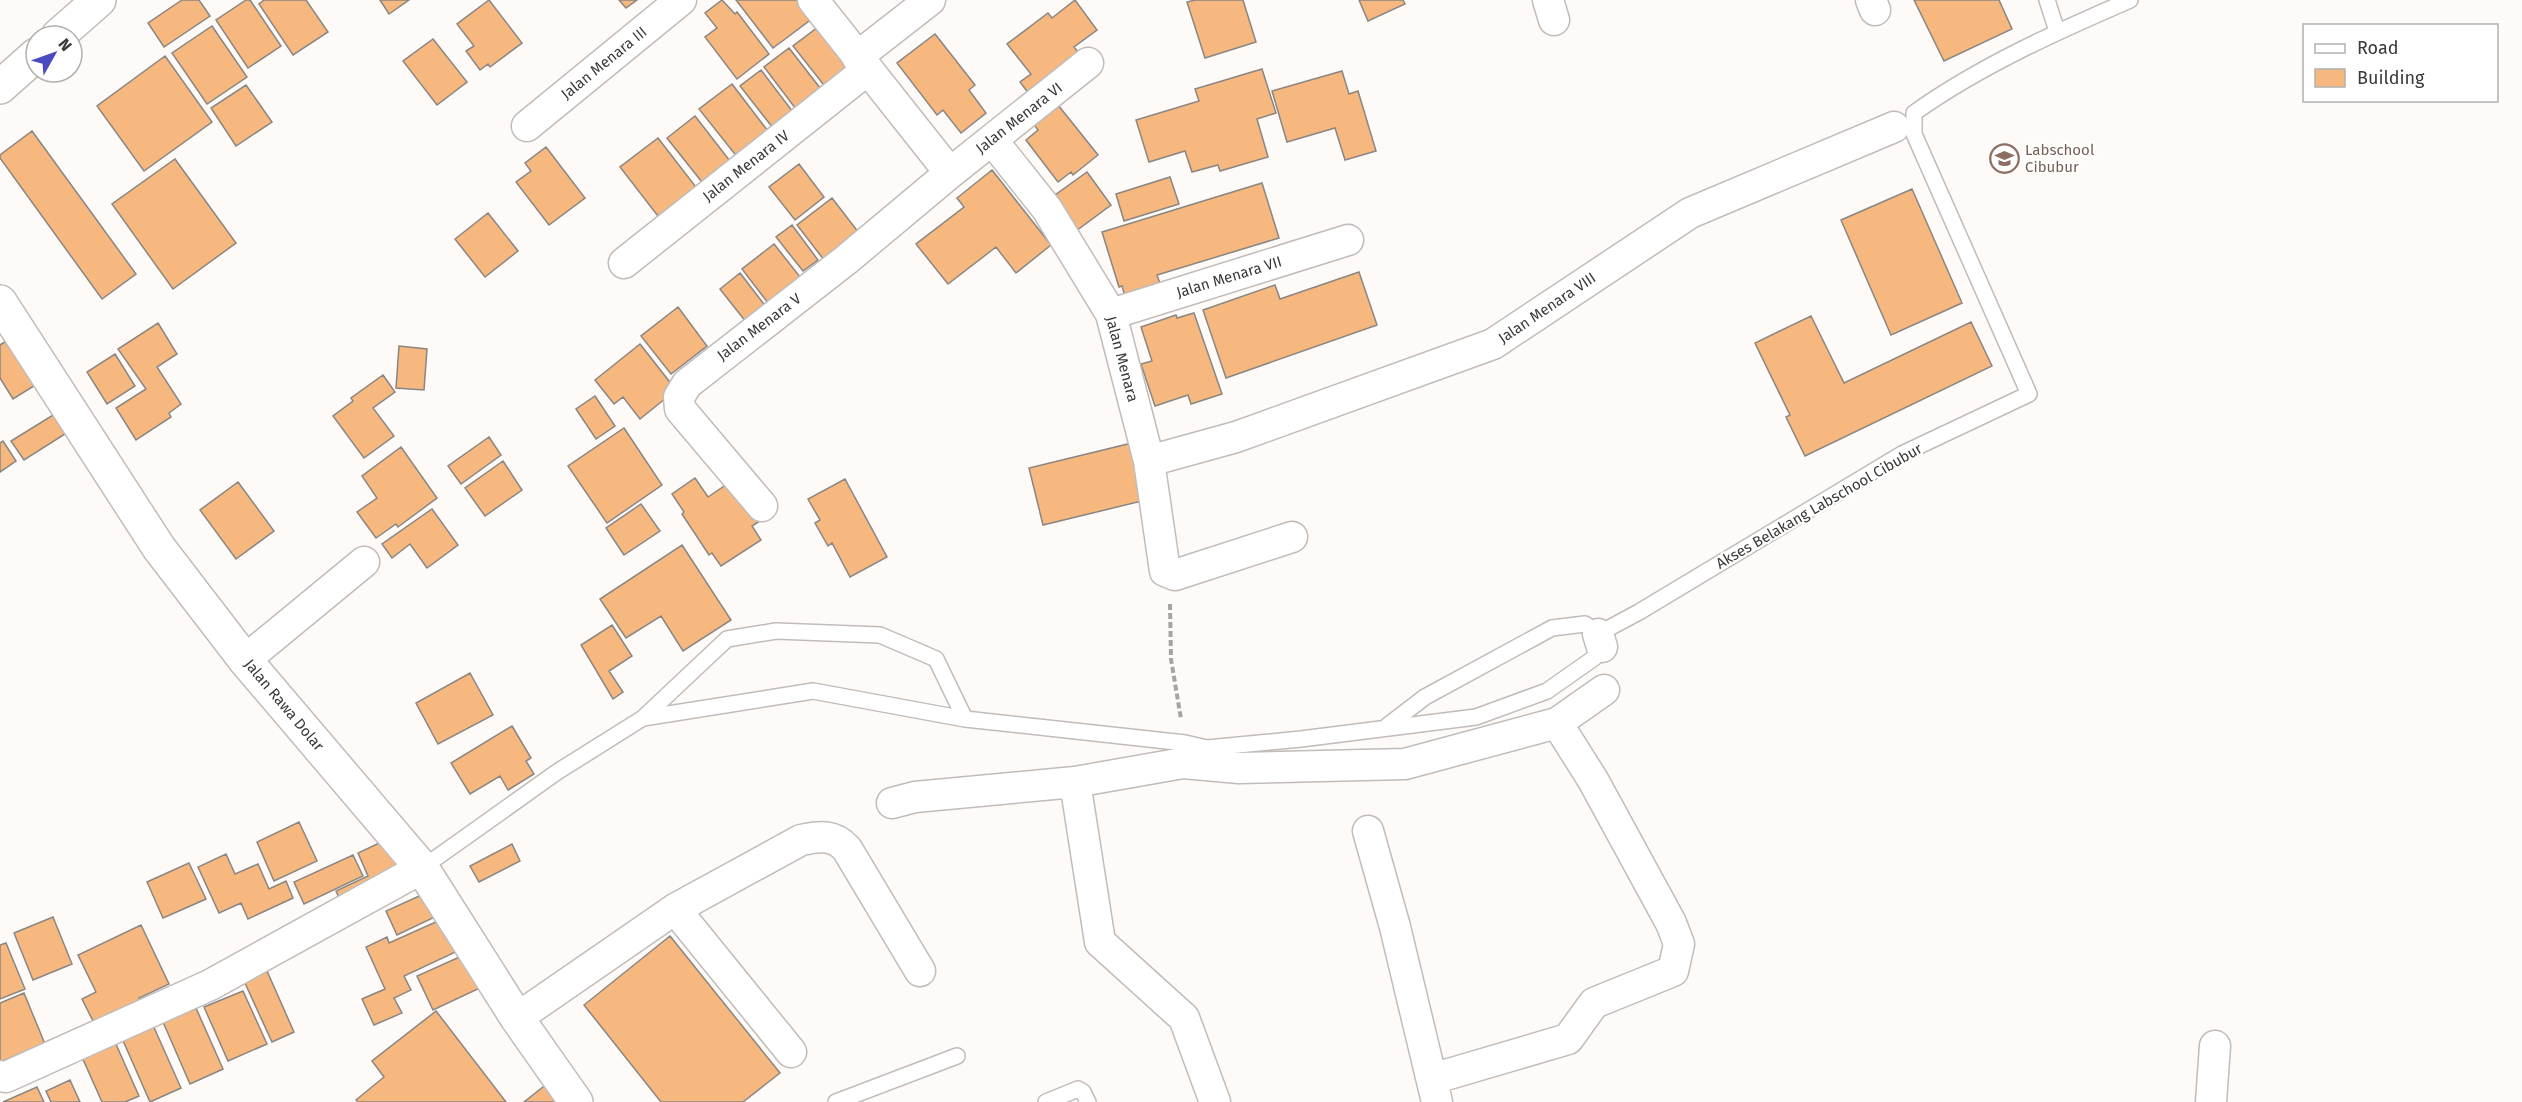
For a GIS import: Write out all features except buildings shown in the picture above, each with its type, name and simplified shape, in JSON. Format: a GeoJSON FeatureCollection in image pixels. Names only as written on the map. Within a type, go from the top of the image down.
{"type":"FeatureCollection","features":[{"type":"Feature","properties":{"kind":"street"},"geometry":{"type":"LineString","coordinates":[[72,24],[99,0]]}},
{"type":"Feature","properties":{"kind":"street","name":"Jalan Menara III"},"geometry":{"type":"LineString","coordinates":[[527,126],[681,0]]}},
{"type":"Feature","properties":{"kind":"street"},"geometry":{"type":"LineString","coordinates":[[813,0],[950,173]]}},
{"type":"Feature","properties":{"kind":"street","name":"Jalan Menara IV"},"geometry":{"type":"LineString","coordinates":[[624,262],[862,63],[930,0]]}},
{"type":"Feature","properties":{"kind":"street","name":"Jalan Menara VI"},"geometry":{"type":"LineString","coordinates":[[950,173],[1088,63]]}},
{"type":"Feature","properties":{"kind":"street"},"geometry":{"type":"LineString","coordinates":[[0,87],[24,66]]}},
{"type":"Feature","properties":{"kind":"street","name":"Jalan Menara VIII"},"geometry":{"type":"LineString","coordinates":[[1149,461],[1236,436],[1493,344],[1690,213],[1904,120]]}},
{"type":"Feature","properties":{"kind":"street","name":"Jalan Menara"},"geometry":{"type":"LineString","coordinates":[[992,140],[1047,210],[1111,314],[1149,461],[1163,562],[1165,571],[1169,573]]}},
{"type":"Feature","properties":{"kind":"street","name":"Jalan Menara V"},"geometry":{"type":"LineString","coordinates":[[762,506],[680,409],[679,397],[698,373],[846,260],[950,173]]}},
{"type":"Feature","properties":{"kind":"street","name":"Jalan Menara VII"},"geometry":{"type":"LineString","coordinates":[[1111,314],[1348,240]]}},
{"type":"Feature","properties":{"kind":"street","name":"Jalan Rawa Dolar"},"geometry":{"type":"LineString","coordinates":[[0,302],[159,548],[245,660],[422,868],[517,1018],[576,1102]]}},
{"type":"Feature","properties":{"kind":"street"},"geometry":{"type":"LineString","coordinates":[[1169,573],[1175,575],[1292,537]]}},
{"type":"Feature","properties":{"kind":"street"},"geometry":{"type":"LineString","coordinates":[[245,660],[364,562]]}},
{"type":"Feature","properties":{"kind":"street"},"geometry":{"type":"LineString","coordinates":[[892,803],[915,797],[1075,782],[1183,764],[1239,768],[1405,764],[1557,723],[1604,690]]}},
{"type":"Feature","properties":{"kind":"street"},"geometry":{"type":"LineString","coordinates":[[1368,831],[1434,1091],[1568,1039],[1594,1003],[1673,971],[1679,944],[1671,923],[1593,780],[1557,723]]}},
{"type":"Feature","properties":{"kind":"street"},"geometry":{"type":"LineString","coordinates":[[1075,782],[1100,942],[1184,1018],[1215,1102]]}},
{"type":"Feature","properties":{"kind":"street"},"geometry":{"type":"LineString","coordinates":[[517,1018],[675,909],[801,840],[821,836],[836,839],[847,849],[920,971]]}},
{"type":"Feature","properties":{"kind":"street"},"geometry":{"type":"LineString","coordinates":[[0,1076],[6,1077],[210,985],[422,868]]}},
{"type":"Feature","properties":{"kind":"street"},"geometry":{"type":"LineString","coordinates":[[675,909],[791,1052]]}},
{"type":"Feature","properties":{"kind":"street"},"geometry":{"type":"LineString","coordinates":[[2211,1102],[2216,1046]]}},
{"type":"Feature","properties":{"kind":"lane"},"geometry":{"type":"LineString","coordinates":[[2047,0],[2057,31]]}},
{"type":"Feature","properties":{"kind":"lane"},"geometry":{"type":"LineString","coordinates":[[1904,120],[1935,99],[2057,31],[2130,0]]}},
{"type":"Feature","properties":{"kind":"lane","name":"Akses Belakang Labschool Cibubur"},"geometry":{"type":"LineString","coordinates":[[643,718],[813,691],[965,719],[1185,743],[1207,748],[1301,739],[1387,726],[1476,717],[1547,691],[1594,658],[1600,641],[1639,612],[1902,454],[2029,394],[1914,134],[1904,120]]}},
{"type":"Feature","properties":{"kind":"lane","name":"Akses Belakang Labschool Cibubur"},"geometry":{"type":"LineString","coordinates":[[1387,726],[1425,697],[1551,628],[1585,624],[1600,641]]}},
{"type":"Feature","properties":{"kind":"lane"},"geometry":{"type":"LineString","coordinates":[[422,868],[557,772],[643,718],[727,639],[776,631],[880,635],[936,659],[965,719]]}},
{"type":"Feature","properties":{"kind":"lane"},"geometry":{"type":"LineString","coordinates":[[836,1102],[957,1056]]}},
{"type":"Feature","properties":{"kind":"lane"},"geometry":{"type":"LineString","coordinates":[[1046,1102],[1078,1089],[1083,1092],[1088,1102]]}},
{"type":"Feature","properties":{"kind":"path"},"geometry":{"type":"LineString","coordinates":[[1169,573],[1172,659],[1185,743]]}},
{"type":"Feature","properties":{"kind":"place","name":"Labschool Cibubur"},"geometry":{"type":"Point","coordinates":[2004,159]}}]}
